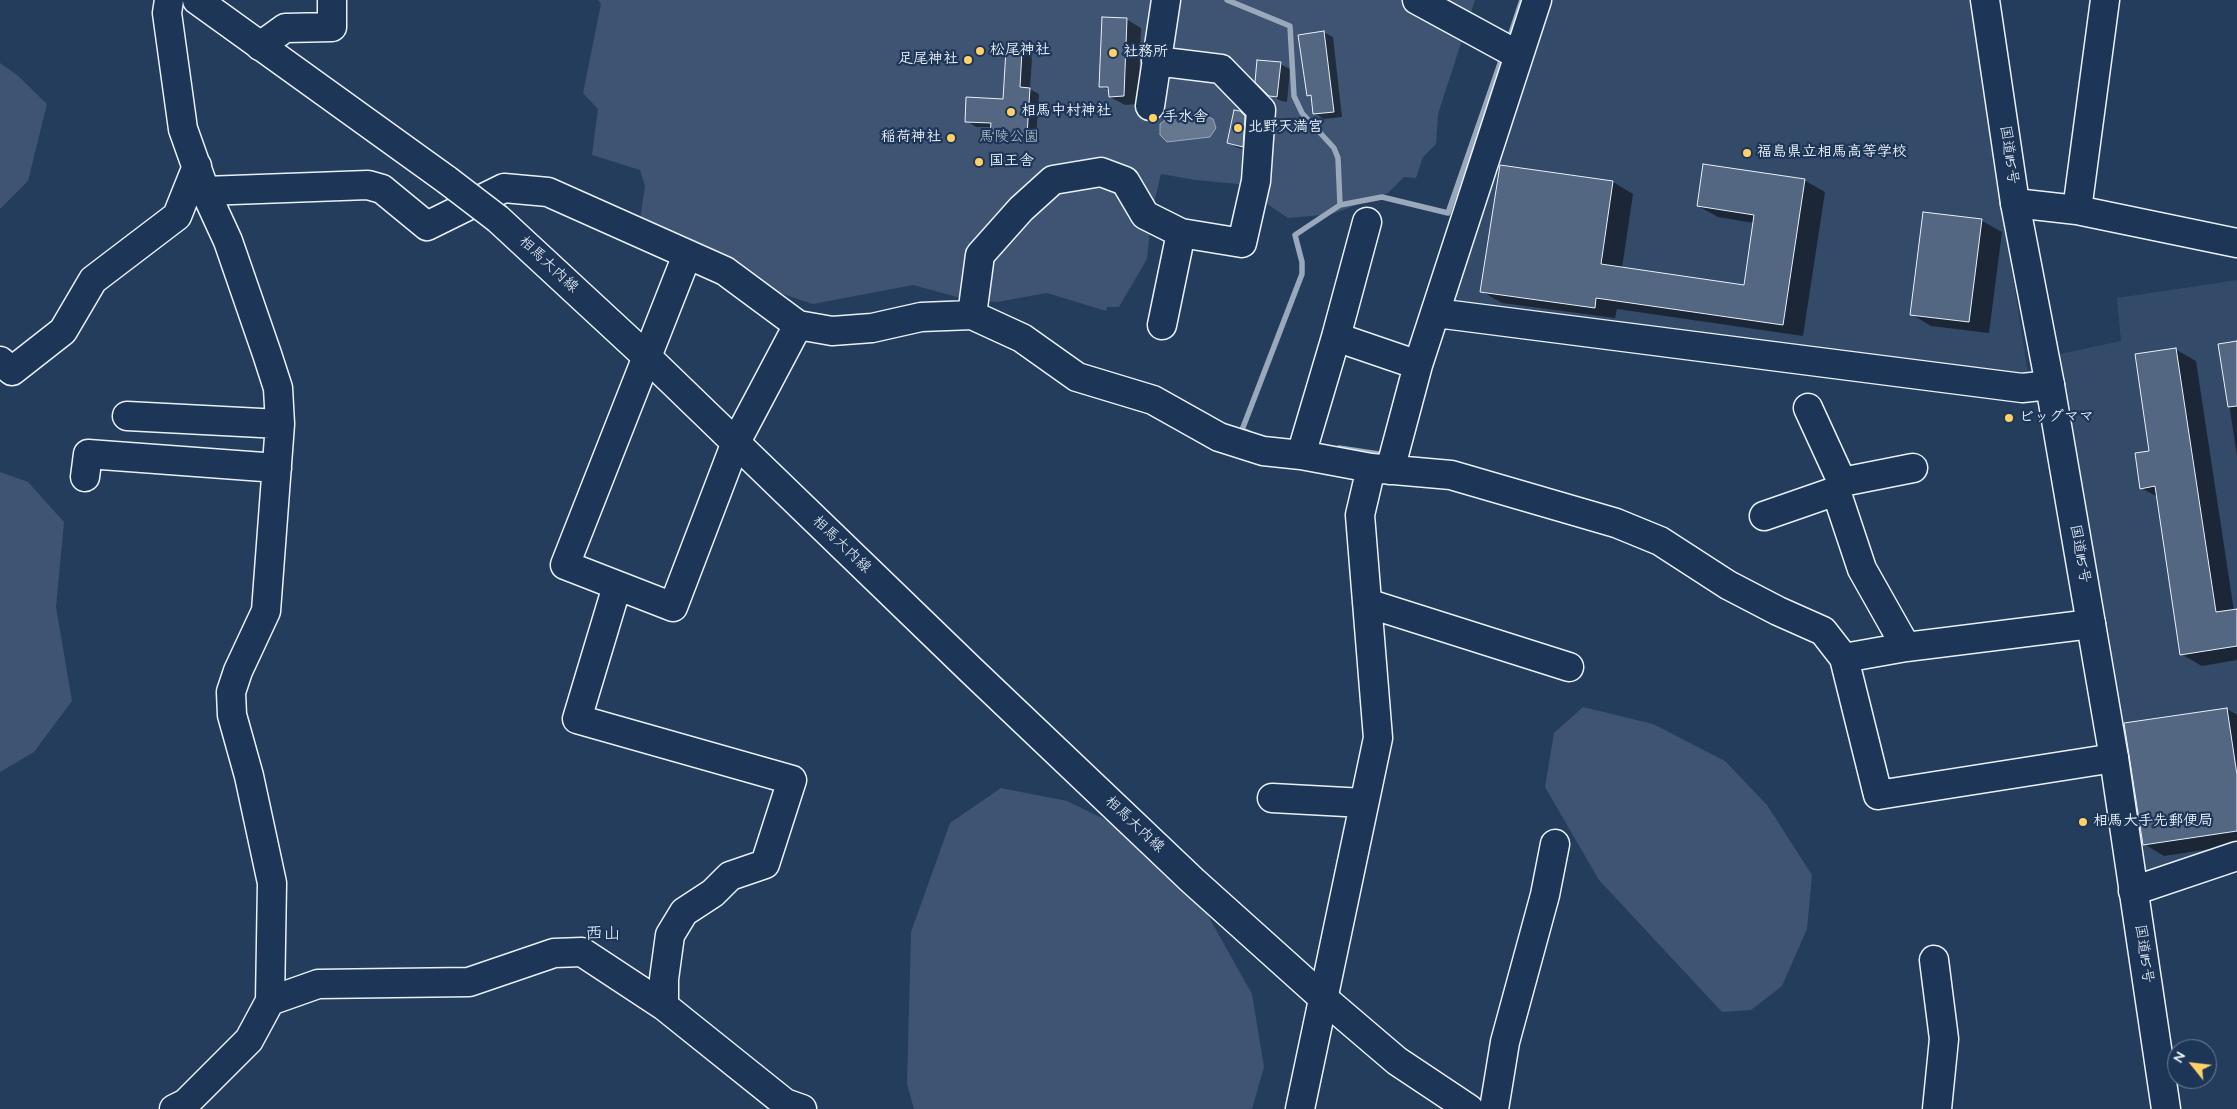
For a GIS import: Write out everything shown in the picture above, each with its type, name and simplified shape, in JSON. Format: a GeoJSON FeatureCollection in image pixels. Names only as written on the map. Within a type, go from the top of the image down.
{"type":"FeatureCollection","features":[{"type":"Feature","properties":{"kind":"main road"},"geometry":{"type":"LineString","coordinates":[[169,0],[167,13],[183,129],[201,178],[228,241],[267,354],[278,388],[280,424],[266,611],[238,671],[231,692],[232,715],[249,776],[272,883],[270,1001],[249,1040],[183,1107]]}},
{"type":"Feature","properties":{"kind":"main road","name":"相馬大内線"},"geometry":{"type":"LineString","coordinates":[[197,0],[447,180],[498,219],[647,357],[972,671],[1193,881],[1397,1062],[1469,1109]]}},
{"type":"Feature","properties":{"kind":"main road"},"geometry":{"type":"LineString","coordinates":[[260,46],[285,28],[332,27],[332,0]]}},
{"type":"Feature","properties":{"kind":"main road"},"geometry":{"type":"LineString","coordinates":[[1150,106],[1166,0]]}},
{"type":"Feature","properties":{"kind":"main road"},"geometry":{"type":"LineString","coordinates":[[1416,0],[1518,55]]}},
{"type":"Feature","properties":{"kind":"main road"},"geometry":{"type":"LineString","coordinates":[[1300,1109],[1322,997],[1378,738],[1360,515],[1380,469],[1436,313],[1537,0]]}},
{"type":"Feature","properties":{"kind":"main road","name":"国道115号"},"geometry":{"type":"LineString","coordinates":[[1985,0],[2015,203],[2050,385],[2114,758],[2166,1109]]}},
{"type":"Feature","properties":{"kind":"main road"},"geometry":{"type":"LineString","coordinates":[[2077,210],[2105,0]]}},
{"type":"Feature","properties":{"kind":"main road"},"geometry":{"type":"LineString","coordinates":[[972,315],[980,255],[1020,209],[1053,180],[1101,172],[1125,181],[1145,215],[1181,233],[1242,243],[1256,181],[1261,110],[1222,69],[1156,61]]}},
{"type":"Feature","properties":{"kind":"main road"},"geometry":{"type":"LineString","coordinates":[[201,178],[368,185],[382,189],[427,226],[504,188],[548,192],[725,271],[798,325],[832,331],[872,328],[921,318],[972,315],[1022,338],[1077,377],[1152,400],[1219,438],[1263,451],[1301,455],[1380,469],[1451,474],[1616,523],[1660,541],[1728,585],[1778,612],[1823,631],[1844,658],[1878,795],[2114,758]]}},
{"type":"Feature","properties":{"kind":"main road"},"geometry":{"type":"LineString","coordinates":[[0,361],[12,371],[63,330],[93,280],[177,216],[201,178]]}},
{"type":"Feature","properties":{"kind":"main road"},"geometry":{"type":"LineString","coordinates":[[2015,203],[2077,210],[2237,243]]}},
{"type":"Feature","properties":{"kind":"main road"},"geometry":{"type":"LineString","coordinates":[[1301,455],[1367,222]]}},
{"type":"Feature","properties":{"kind":"main road"},"geometry":{"type":"LineString","coordinates":[[1162,324],[1181,233]]}},
{"type":"Feature","properties":{"kind":"main road"},"geometry":{"type":"LineString","coordinates":[[687,255],[565,565],[673,607],[736,442],[798,325]]}},
{"type":"Feature","properties":{"kind":"main road"},"geometry":{"type":"LineString","coordinates":[[1436,313],[2022,388],[2050,385]]}},
{"type":"Feature","properties":{"kind":"main road"},"geometry":{"type":"LineString","coordinates":[[1336,336],[1418,365]]}},
{"type":"Feature","properties":{"kind":"main road"},"geometry":{"type":"LineString","coordinates":[[1808,408],[1839,487],[1862,569],[1906,646]]}},
{"type":"Feature","properties":{"kind":"main road"},"geometry":{"type":"LineString","coordinates":[[127,416],[280,424]]}},
{"type":"Feature","properties":{"kind":"main road"},"geometry":{"type":"LineString","coordinates":[[85,476],[88,454],[277,468]]}},
{"type":"Feature","properties":{"kind":"main road"},"geometry":{"type":"LineString","coordinates":[[1764,516],[1839,487],[1913,468]]}},
{"type":"Feature","properties":{"kind":"main road"},"geometry":{"type":"LineString","coordinates":[[617,586],[577,719],[792,780],[765,864],[730,876],[713,893],[684,912],[670,935],[664,979],[664,1006]]}},
{"type":"Feature","properties":{"kind":"main road"},"geometry":{"type":"LineString","coordinates":[[1367,603],[1569,667]]}},
{"type":"Feature","properties":{"kind":"main road"},"geometry":{"type":"LineString","coordinates":[[1844,658],[1906,646],[2091,624]]}},
{"type":"Feature","properties":{"kind":"main road"},"geometry":{"type":"LineString","coordinates":[[1272,798],[1364,803]]}},
{"type":"Feature","properties":{"kind":"main road"},"geometry":{"type":"LineString","coordinates":[[1494,1109],[1505,1042],[1545,894],[1554,844]]}},
{"type":"Feature","properties":{"kind":"main road"},"geometry":{"type":"LineString","coordinates":[[2133,891],[2237,856]]}},
{"type":"Feature","properties":{"kind":"main road"},"geometry":{"type":"LineString","coordinates":[[270,1001],[318,984],[469,982],[554,953],[582,952],[664,1006],[785,1103],[802,1109]]}},
{"type":"Feature","properties":{"kind":"main road"},"geometry":{"type":"LineString","coordinates":[[1934,960],[1944,1039],[1937,1109]]}},
{"type":"Feature","properties":{"kind":"shaded area","name":"福島県立相馬高等学校"},"geometry":{"type":"Polygon","coordinates":[[[1551,0],[1970,0],[2028,374],[1450,306],[1551,0]]]}},
{"type":"Feature","properties":{"kind":"shaded area"},"geometry":{"type":"Polygon","coordinates":[[[1200,113],[1213,119],[1216,128],[1210,137],[1167,142],[1160,135],[1160,124],[1168,118],[1200,113]]]}},
{"type":"Feature","properties":{"kind":"shaded area"},"geometry":{"type":"Polygon","coordinates":[[[2237,280],[2237,846],[2144,878],[2104,616],[2055,355],[2121,341],[2117,298],[2237,280]]]}},
{"type":"Feature","properties":{"kind":"green space","name":"馬陵公園"},"geometry":{"type":"Polygon","coordinates":[[[598,0],[1475,0],[1438,114],[1436,144],[1423,157],[1416,178],[1404,177],[1388,193],[1332,214],[1288,218],[1238,184],[1161,174],[1152,211],[1147,259],[1119,307],[1107,307],[1106,311],[1047,293],[997,302],[961,298],[913,285],[813,304],[774,291],[640,220],[645,186],[640,170],[592,155],[598,109],[583,93],[601,4],[598,0]]]}},
{"type":"Feature","properties":{"kind":"green space"},"geometry":{"type":"Polygon","coordinates":[[[0,63],[17,75],[47,104],[28,181],[0,209],[0,63]]]}},
{"type":"Feature","properties":{"kind":"green space"},"geometry":{"type":"Polygon","coordinates":[[[0,472],[28,482],[64,522],[56,607],[72,701],[34,752],[0,772],[0,472]]]}},
{"type":"Feature","properties":{"kind":"green space"},"geometry":{"type":"Polygon","coordinates":[[[1583,707],[1653,724],[1725,761],[1767,805],[1812,875],[1807,929],[1782,986],[1751,1010],[1722,1012],[1599,880],[1545,787],[1554,733],[1583,707]]]}},
{"type":"Feature","properties":{"kind":"green space"},"geometry":{"type":"Polygon","coordinates":[[[1001,788],[1067,801],[1131,832],[1206,912],[1252,994],[1264,1067],[1252,1109],[914,1109],[907,1084],[911,932],[950,823],[1001,788]]]}},
{"type":"Feature","properties":{"kind":"building","name":"社務所"},"geometry":{"type":"Polygon","coordinates":[[[1102,17],[1127,18],[1124,96],[1109,97],[1108,87],[1099,87],[1102,17]]]}},
{"type":"Feature","properties":{"kind":"building"},"geometry":{"type":"Polygon","coordinates":[[[1324,31],[1334,112],[1313,114],[1311,95],[1307,96],[1298,35],[1324,31]]]}},
{"type":"Feature","properties":{"kind":"building"},"geometry":{"type":"Polygon","coordinates":[[[1006,50],[1022,51],[1020,87],[1030,88],[1027,135],[990,133],[991,123],[965,122],[966,97],[1003,99],[1006,50]]]}},
{"type":"Feature","properties":{"kind":"building"},"geometry":{"type":"Polygon","coordinates":[[[1257,60],[1281,62],[1277,97],[1269,96],[1255,82],[1257,60]]]}},
{"type":"Feature","properties":{"kind":"building"},"geometry":{"type":"Polygon","coordinates":[[[1234,110],[1240,111],[1245,116],[1243,147],[1227,143],[1234,110]]]}},
{"type":"Feature","properties":{"kind":"building"},"geometry":{"type":"Polygon","coordinates":[[[1703,164],[1805,179],[1783,325],[1596,298],[1595,308],[1480,292],[1500,165],[1613,181],[1601,264],[1744,285],[1754,215],[1697,206],[1703,164]]]}},
{"type":"Feature","properties":{"kind":"building"},"geometry":{"type":"Polygon","coordinates":[[[1923,212],[1982,219],[1969,322],[1910,315],[1923,212]]]}},
{"type":"Feature","properties":{"kind":"building"},"geometry":{"type":"Polygon","coordinates":[[[2237,341],[2237,406],[2228,407],[2218,344],[2237,341]]]}},
{"type":"Feature","properties":{"kind":"building"},"geometry":{"type":"Polygon","coordinates":[[[2176,348],[2216,612],[2237,609],[2237,646],[2180,655],[2155,486],[2140,489],[2135,453],[2149,451],[2135,354],[2176,348]]]}},
{"type":"Feature","properties":{"kind":"building"},"geometry":{"type":"Polygon","coordinates":[[[2227,708],[2237,775],[2237,831],[2143,845],[2124,723],[2227,708]]]}},
{"type":"Feature","properties":{"kind":"waterway"},"geometry":{"type":"LineString","coordinates":[[1227,0],[1290,26],[1294,96],[1302,113],[1334,148],[1338,158],[1340,205]]}},
{"type":"Feature","properties":{"kind":"waterway"},"geometry":{"type":"LineString","coordinates":[[1508,42],[1522,0]]}},
{"type":"Feature","properties":{"kind":"waterway"},"geometry":{"type":"LineString","coordinates":[[1249,433],[1242,430],[1302,274],[1302,262],[1295,235],[1340,205],[1382,197],[1448,213],[1503,55]]}},
{"type":"Feature","properties":{"kind":"waterway"},"geometry":{"type":"LineString","coordinates":[[1339,448],[1379,454]]}},
{"type":"Feature","properties":{"kind":"place","name":"松尾神社"},"geometry":{"type":"Point","coordinates":[980,51]}},
{"type":"Feature","properties":{"kind":"place","name":"社務所"},"geometry":{"type":"Point","coordinates":[1113,53]}},
{"type":"Feature","properties":{"kind":"place","name":"足尾神社"},"geometry":{"type":"Point","coordinates":[968,60]}},
{"type":"Feature","properties":{"kind":"place","name":"相馬中村神社"},"geometry":{"type":"Point","coordinates":[1011,112]}},
{"type":"Feature","properties":{"kind":"place","name":"手水舎"},"geometry":{"type":"Point","coordinates":[1153,118]}},
{"type":"Feature","properties":{"kind":"place","name":"北野天満宮"},"geometry":{"type":"Point","coordinates":[1238,128]}},
{"type":"Feature","properties":{"kind":"place","name":"稲荷神社"},"geometry":{"type":"Point","coordinates":[951,138]}},
{"type":"Feature","properties":{"kind":"place","name":"福島県立相馬高等学校"},"geometry":{"type":"Point","coordinates":[1747,153]}},
{"type":"Feature","properties":{"kind":"place","name":"国王舎"},"geometry":{"type":"Point","coordinates":[979,162]}},
{"type":"Feature","properties":{"kind":"place","name":"ビッグママ"},"geometry":{"type":"Point","coordinates":[2009,418]}},
{"type":"Feature","properties":{"kind":"place","name":"相馬大手先郵便局"},"geometry":{"type":"Point","coordinates":[2083,822]}},
{"type":"Feature","properties":{"kind":"district","name":"西山"},"geometry":{"type":"Point","coordinates":[603,935]}}]}
